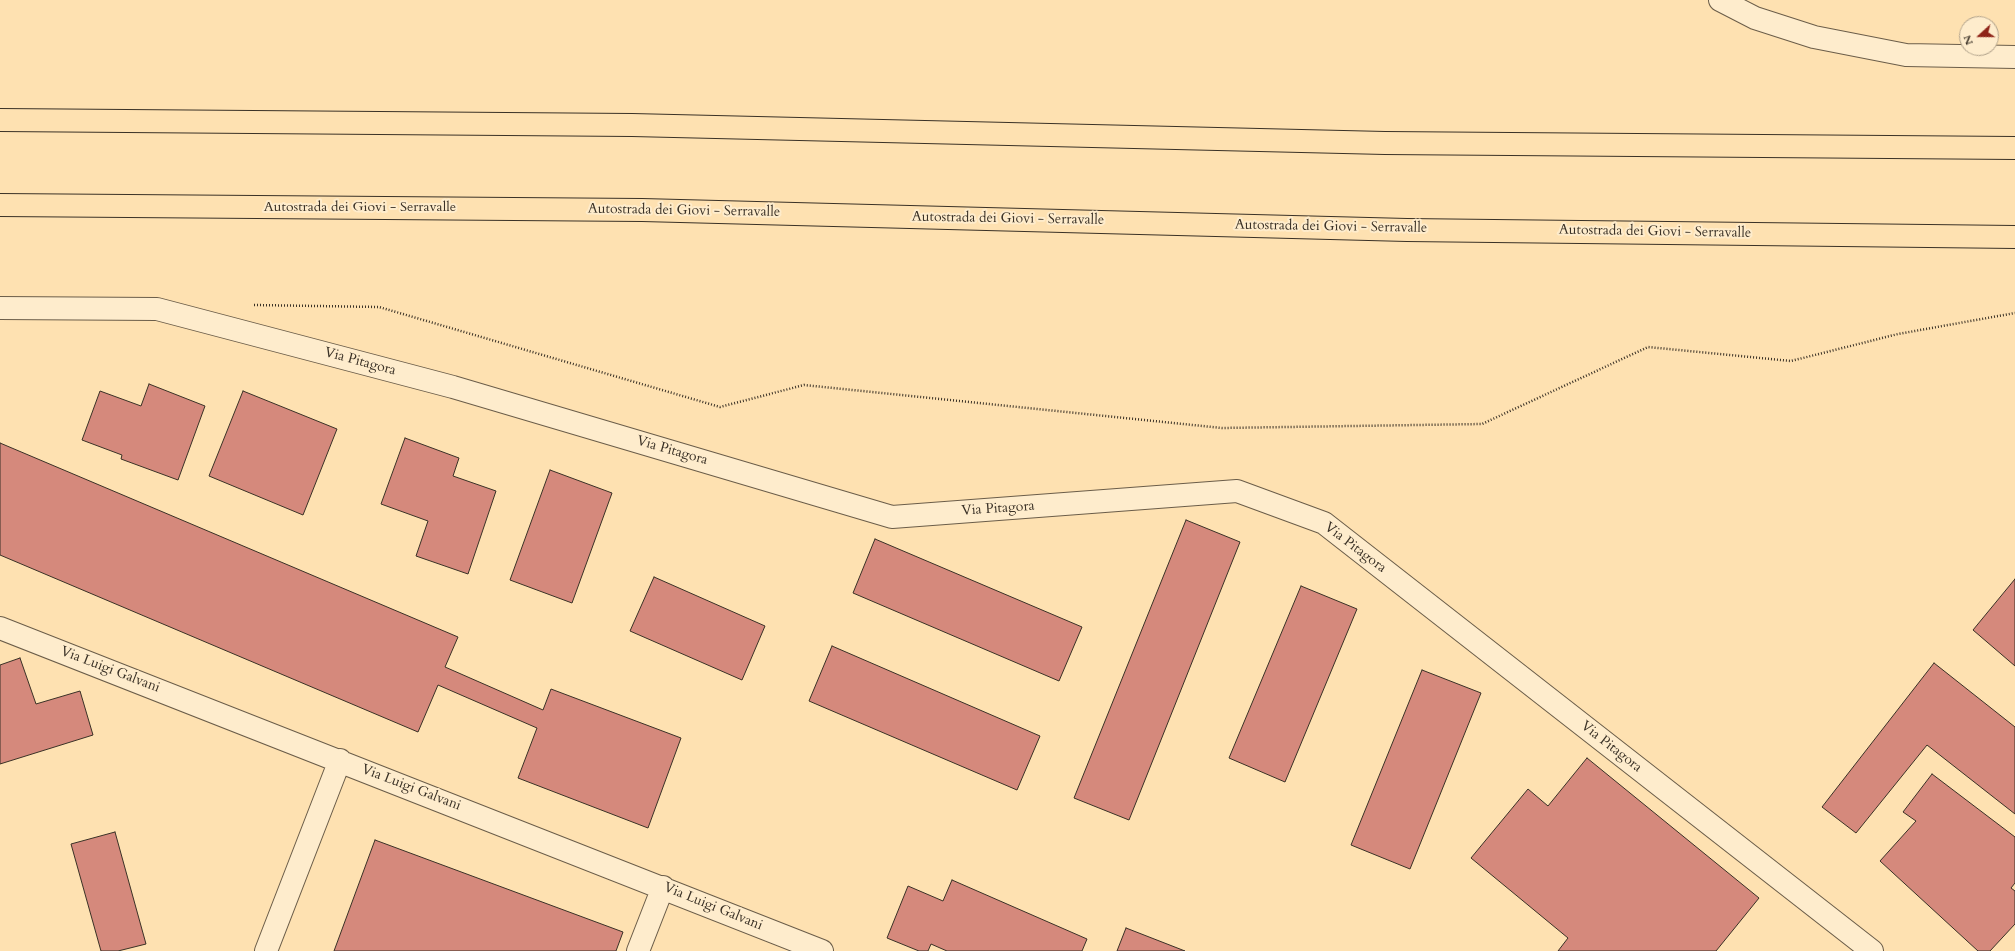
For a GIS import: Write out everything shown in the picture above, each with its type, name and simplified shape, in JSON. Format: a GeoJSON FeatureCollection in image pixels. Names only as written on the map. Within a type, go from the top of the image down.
{"type":"FeatureCollection","features":[{"type":"Feature","properties":{"kind":"highway"},"geometry":{"type":"LineString","coordinates":[[0,120],[632,125],[1385,143],[2015,148]]}},
{"type":"Feature","properties":{"kind":"highway","name":"Autostrada dei Giovi - Serravalle"},"geometry":{"type":"LineString","coordinates":[[0,205],[642,210],[1407,230],[2015,237]]}},
{"type":"Feature","properties":{"kind":"street"},"geometry":{"type":"LineString","coordinates":[[1720,0],[1755,18],[1821,39],[1906,55],[2015,57]]}},
{"type":"Feature","properties":{"kind":"street","name":"Via Pitagora"},"geometry":{"type":"LineString","coordinates":[[0,308],[157,309],[453,387],[892,516],[1237,491],[1324,523],[1872,951]]}},
{"type":"Feature","properties":{"kind":"street","name":"Via Luigi Galvani"},"geometry":{"type":"LineString","coordinates":[[0,628],[340,760],[822,951]]}},
{"type":"Feature","properties":{"kind":"street"},"geometry":{"type":"LineString","coordinates":[[266,951],[340,760]]}},
{"type":"Feature","properties":{"kind":"street"},"geometry":{"type":"LineString","coordinates":[[638,951],[663,887]]}},
{"type":"Feature","properties":{"kind":"path"},"geometry":{"type":"LineString","coordinates":[[252,305],[379,307],[720,407],[804,385],[1222,428],[1482,424],[1648,347],[1791,361],[1898,334],[2015,313]]}},
{"type":"Feature","properties":{"kind":"building"},"geometry":{"type":"Polygon","coordinates":[[[149,384],[205,406],[178,480],[121,459],[122,455],[82,440],[100,391],[141,406],[149,384]]]}},
{"type":"Feature","properties":{"kind":"building"},"geometry":{"type":"Polygon","coordinates":[[[243,391],[337,429],[303,515],[209,476],[243,391]]]}},
{"type":"Feature","properties":{"kind":"building"},"geometry":{"type":"Polygon","coordinates":[[[405,438],[459,458],[453,476],[496,491],[468,574],[416,556],[428,521],[381,504],[405,438]]]}},
{"type":"Feature","properties":{"kind":"building"},"geometry":{"type":"Polygon","coordinates":[[[0,443],[458,637],[445,667],[543,710],[551,689],[681,738],[648,828],[518,778],[537,728],[438,685],[418,732],[0,555],[0,443]]]}},
{"type":"Feature","properties":{"kind":"building"},"geometry":{"type":"Polygon","coordinates":[[[550,470],[612,493],[572,603],[510,580],[550,470]]]}},
{"type":"Feature","properties":{"kind":"building"},"geometry":{"type":"Polygon","coordinates":[[[1186,520],[1240,542],[1129,820],[1074,798],[1186,520]]]}},
{"type":"Feature","properties":{"kind":"building"},"geometry":{"type":"Polygon","coordinates":[[[875,539],[1082,627],[1059,681],[853,593],[875,539]]]}},
{"type":"Feature","properties":{"kind":"building"},"geometry":{"type":"Polygon","coordinates":[[[654,577],[765,626],[742,680],[630,631],[654,577]]]}},
{"type":"Feature","properties":{"kind":"building"},"geometry":{"type":"Polygon","coordinates":[[[2015,579],[2015,666],[1973,630],[2015,579]]]}},
{"type":"Feature","properties":{"kind":"building"},"geometry":{"type":"Polygon","coordinates":[[[1301,586],[1357,609],[1285,782],[1229,758],[1301,586]]]}},
{"type":"Feature","properties":{"kind":"building"},"geometry":{"type":"Polygon","coordinates":[[[832,646],[1040,736],[1017,790],[809,701],[832,646]]]}},
{"type":"Feature","properties":{"kind":"building"},"geometry":{"type":"Polygon","coordinates":[[[20,658],[36,704],[80,691],[93,735],[0,764],[0,665],[20,658]]]}},
{"type":"Feature","properties":{"kind":"building"},"geometry":{"type":"Polygon","coordinates":[[[1934,663],[2015,727],[2015,814],[1927,745],[1856,833],[1822,807],[1934,663]]]}},
{"type":"Feature","properties":{"kind":"building"},"geometry":{"type":"Polygon","coordinates":[[[1422,670],[1481,693],[1410,869],[1351,845],[1422,670]]]}},
{"type":"Feature","properties":{"kind":"building"},"geometry":{"type":"Polygon","coordinates":[[[1587,758],[1759,898],[1716,951],[1558,951],[1568,938],[1471,858],[1528,789],[1548,806],[1587,758]]]}},
{"type":"Feature","properties":{"kind":"building"},"geometry":{"type":"Polygon","coordinates":[[[1932,774],[2015,837],[2015,883],[2011,888],[2015,891],[2015,924],[1990,951],[1978,951],[1880,861],[1916,821],[1903,812],[1932,774]]]}},
{"type":"Feature","properties":{"kind":"building"},"geometry":{"type":"Polygon","coordinates":[[[115,832],[146,944],[118,951],[101,951],[71,844],[115,832]]]}},
{"type":"Feature","properties":{"kind":"building"},"geometry":{"type":"Polygon","coordinates":[[[375,840],[623,932],[616,951],[334,951],[375,840]]]}},
{"type":"Feature","properties":{"kind":"building"},"geometry":{"type":"Polygon","coordinates":[[[952,880],[1087,939],[1082,951],[947,951],[931,944],[928,951],[919,951],[887,938],[908,886],[943,901],[952,880]]]}},
{"type":"Feature","properties":{"kind":"building"},"geometry":{"type":"Polygon","coordinates":[[[1126,928],[1185,951],[1117,951],[1126,928]]]}}]}
